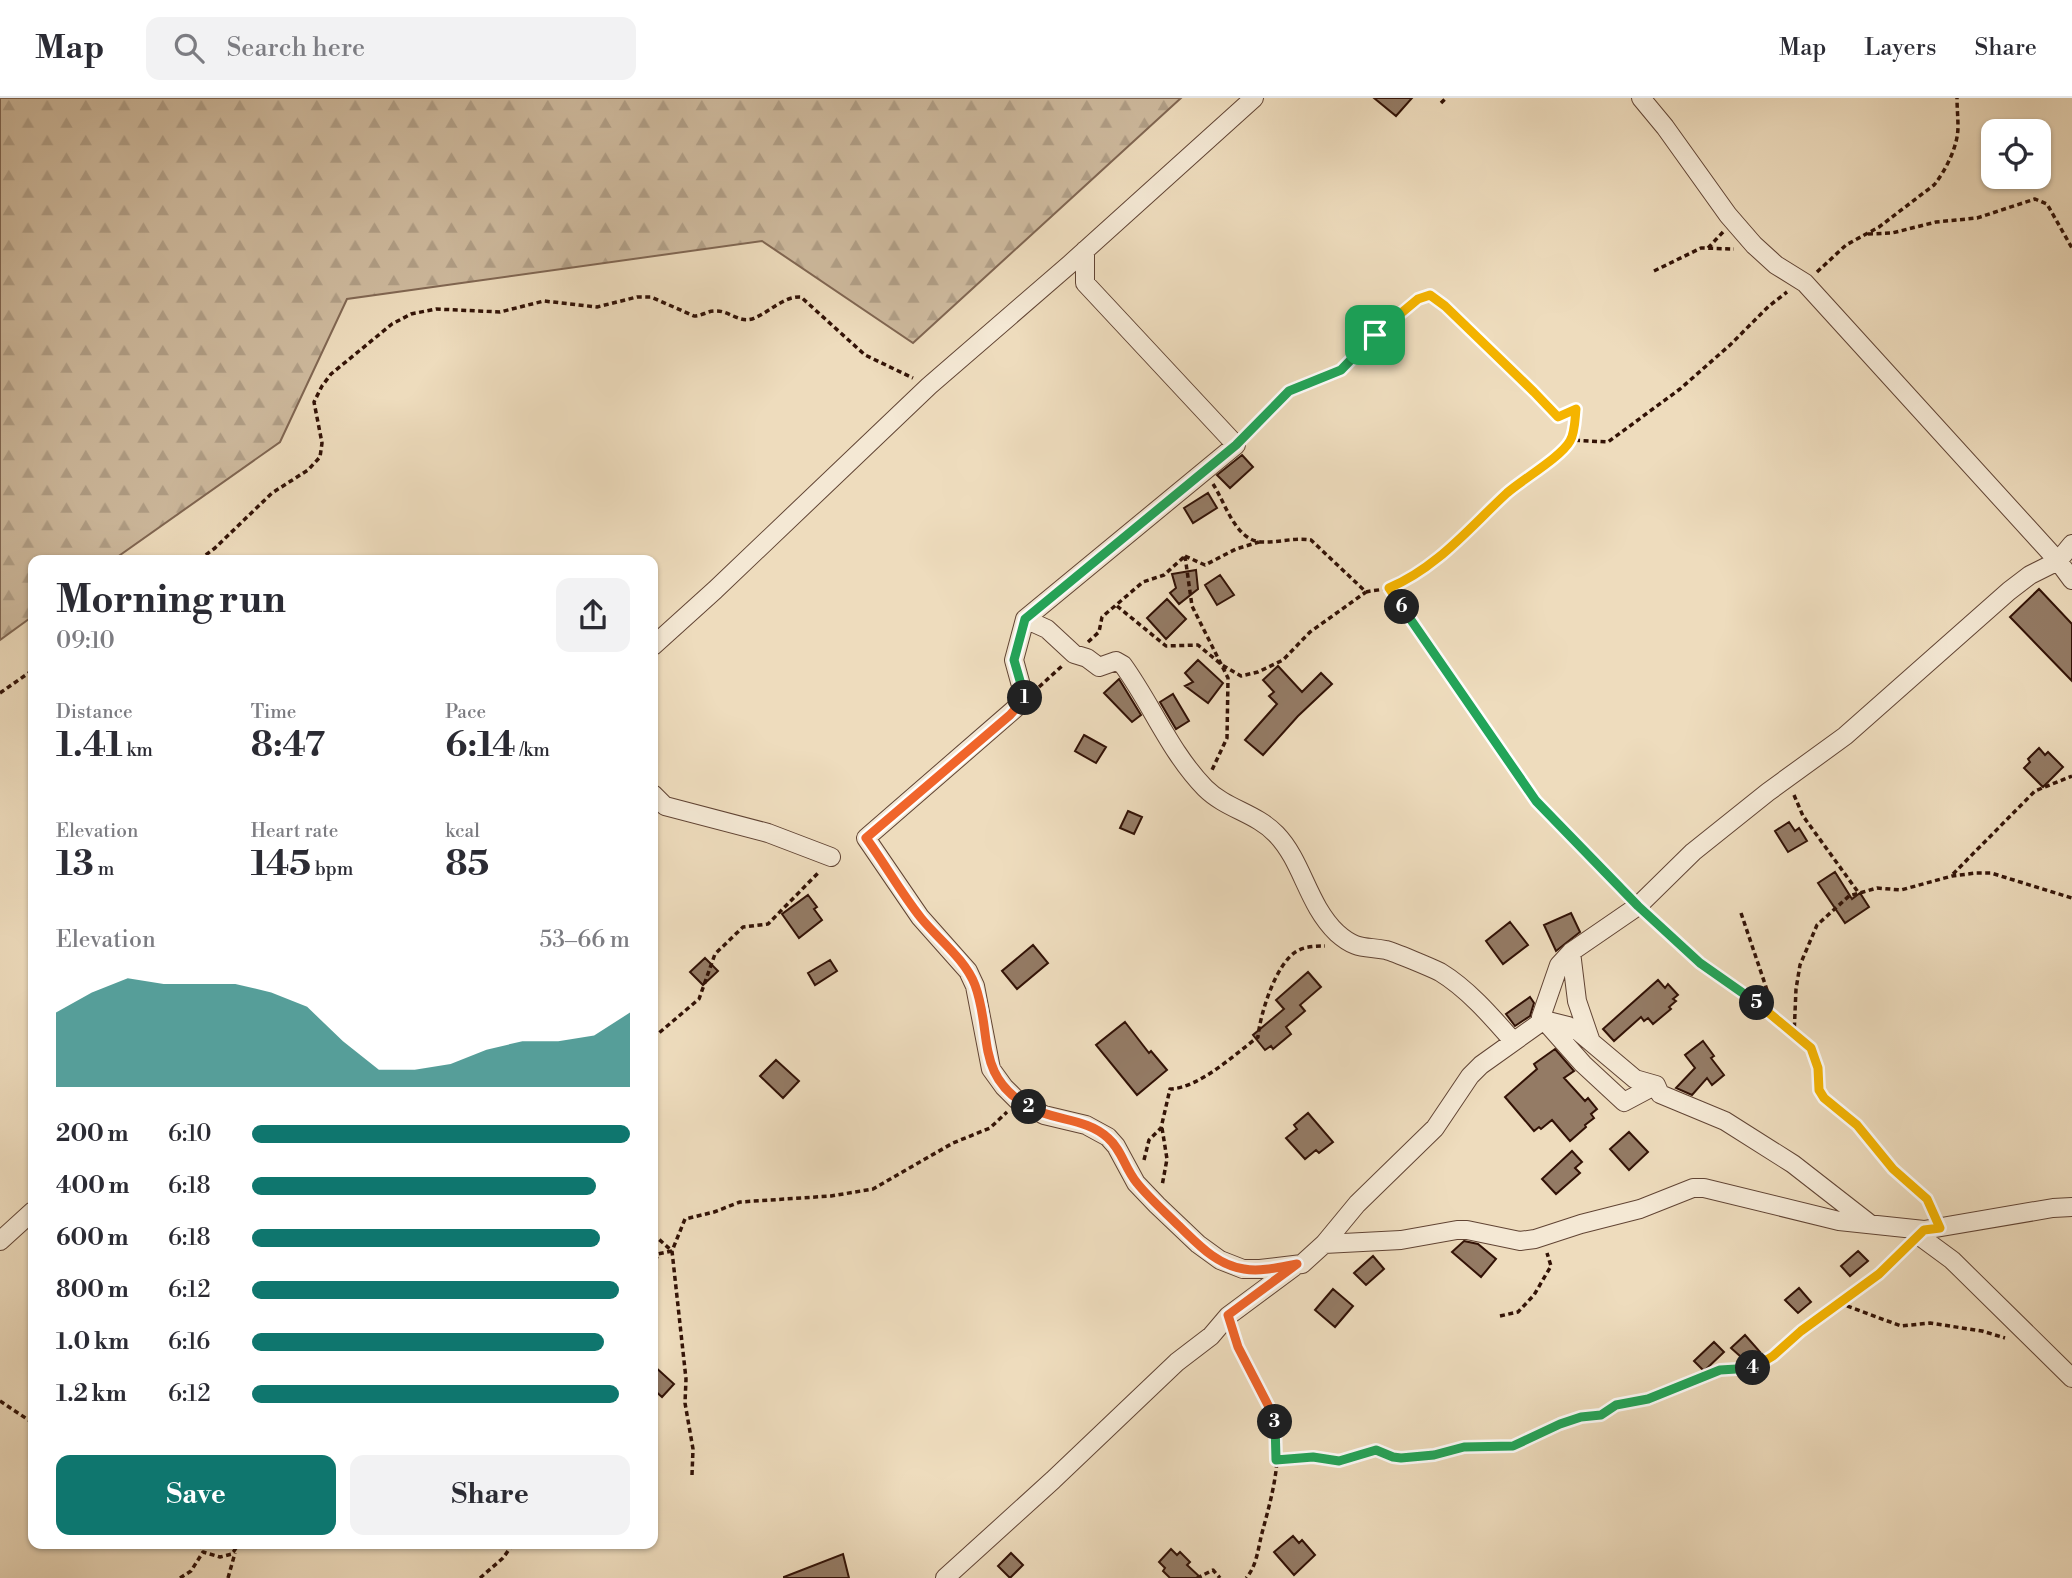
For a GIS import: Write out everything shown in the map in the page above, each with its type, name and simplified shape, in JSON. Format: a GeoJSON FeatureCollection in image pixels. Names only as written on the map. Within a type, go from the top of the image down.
{"type":"FeatureCollection","features":[{"type":"Feature","properties":{"kind":"street"},"geometry":{"type":"LineString","coordinates":[[658,641],[929,386],[1254,98]]}},
{"type":"Feature","properties":{"kind":"street"},"geometry":{"type":"LineString","coordinates":[[1641,98],[1728,215],[1776,265],[1803,282],[2058,561],[2072,580]]}},
{"type":"Feature","properties":{"kind":"street"},"geometry":{"type":"LineString","coordinates":[[1085,250],[1085,283],[1236,445],[1025,619],[1014,660],[1026,700],[866,838],[920,917],[968,971],[975,986],[991,1069],[1017,1100],[1044,1115],[1086,1125],[1102,1133],[1116,1146],[1130,1174],[1157,1205],[1198,1244],[1220,1260],[1243,1269],[1302,1264],[1324,1244],[1357,1204],[1435,1128],[1470,1076],[1486,1060],[1544,1020],[1568,1026],[1590,1039],[1635,1079],[1656,1085]]}},
{"type":"Feature","properties":{"kind":"street"},"geometry":{"type":"LineString","coordinates":[[1656,1085],[1624,1102],[1583,1064],[1541,1017],[1557,970],[1572,952],[1638,906],[1693,852],[1845,736],[2020,582],[2058,561],[2072,544]]}},
{"type":"Feature","properties":{"kind":"street"},"geometry":{"type":"LineString","coordinates":[[1025,619],[1056,635],[1074,654],[1087,658],[1099,667],[1116,661],[1122,665],[1168,741],[1203,786],[1233,809],[1261,821],[1276,834],[1299,869],[1309,894],[1339,934],[1360,948],[1387,950],[1439,971],[1492,1017],[1513,1041]]}},
{"type":"Feature","properties":{"kind":"street"},"geometry":{"type":"LineString","coordinates":[[658,799],[665,806],[768,833],[831,857]]}},
{"type":"Feature","properties":{"kind":"street"},"geometry":{"type":"LineString","coordinates":[[1572,952],[1577,1001],[1590,1039]]}},
{"type":"Feature","properties":{"kind":"street"},"geometry":{"type":"LineString","coordinates":[[1656,1085],[1660,1094],[1725,1121],[1793,1164],[1872,1227]]}},
{"type":"Feature","properties":{"kind":"street"},"geometry":{"type":"LineString","coordinates":[[1324,1244],[1401,1240],[1457,1230],[1520,1241],[1640,1209],[1693,1188],[1704,1188],[1839,1222],[1924,1230],[2053,1208],[2072,1208]]}},
{"type":"Feature","properties":{"kind":"street"},"geometry":{"type":"LineString","coordinates":[[0,1241],[28,1216]]}},
{"type":"Feature","properties":{"kind":"street"},"geometry":{"type":"LineString","coordinates":[[1919,1236],[1952,1260],[2072,1378]]}},
{"type":"Feature","properties":{"kind":"street"},"geometry":{"type":"LineString","coordinates":[[945,1578],[1177,1362],[1211,1336],[1228,1315],[1297,1264]]}},
{"type":"Feature","properties":{"kind":"path"},"geometry":{"type":"LineString","coordinates":[[1441,103],[1446,98]]}},
{"type":"Feature","properties":{"kind":"path"},"geometry":{"type":"LineString","coordinates":[[1571,440],[1608,442],[1680,388],[1730,345],[1769,306],[1803,282],[1846,245],[1867,234],[1934,185],[1954,145],[1958,130],[1958,98]]}},
{"type":"Feature","properties":{"kind":"path"},"geometry":{"type":"LineString","coordinates":[[1867,234],[1892,233],[1936,222],[1977,219],[2035,199],[2047,204],[2072,248]]}},
{"type":"Feature","properties":{"kind":"path"},"geometry":{"type":"LineString","coordinates":[[1654,271],[1701,248],[1759,249]]}},
{"type":"Feature","properties":{"kind":"path"},"geometry":{"type":"LineString","coordinates":[[1117,606],[1166,646],[1198,645],[1222,665],[1241,676],[1258,672],[1283,660],[1310,632],[1366,592],[1389,588],[1429,565],[1507,493],[1561,451],[1571,440],[1576,409],[1558,417],[1445,306],[1430,295],[1418,299],[1375,335],[1341,370],[1289,391],[1236,445]]}},
{"type":"Feature","properties":{"kind":"path"},"geometry":{"type":"LineString","coordinates":[[206,555],[272,493],[307,470],[320,457],[322,443],[314,402],[322,386],[331,374],[382,333],[411,314],[436,309],[500,312],[544,301],[597,307],[638,297],[651,297],[694,316],[716,310],[745,320],[793,297],[801,297],[865,355],[929,386]]}},
{"type":"Feature","properties":{"kind":"path"},"geometry":{"type":"LineString","coordinates":[[1205,470],[1232,521],[1259,542]]}},
{"type":"Feature","properties":{"kind":"path"},"geometry":{"type":"LineString","coordinates":[[1185,556],[1205,565],[1236,549],[1259,542],[1304,538],[1311,540],[1366,592]]}},
{"type":"Feature","properties":{"kind":"path"},"geometry":{"type":"LineString","coordinates":[[1026,700],[1099,632],[1102,617],[1143,582],[1164,575],[1185,556]]}},
{"type":"Feature","properties":{"kind":"path"},"geometry":{"type":"LineString","coordinates":[[1185,556],[1192,606],[1228,678],[1227,738],[1203,786]]}},
{"type":"Feature","properties":{"kind":"path"},"geometry":{"type":"LineString","coordinates":[[1389,588],[1536,801],[1638,906],[1700,963],[1809,1046],[1813,1052],[1819,1090],[1824,1098],[1857,1125],[1893,1169],[1927,1199],[1940,1228]]}},
{"type":"Feature","properties":{"kind":"path"},"geometry":{"type":"LineString","coordinates":[[0,693],[28,673]]}},
{"type":"Feature","properties":{"kind":"path"},"geometry":{"type":"LineString","coordinates":[[1793,774],[1794,799],[1803,816],[1858,892]]}},
{"type":"Feature","properties":{"kind":"path"},"geometry":{"type":"LineString","coordinates":[[1952,876],[2035,791],[2072,776]]}},
{"type":"Feature","properties":{"kind":"path"},"geometry":{"type":"LineString","coordinates":[[658,1034],[699,999],[715,954],[744,926],[768,924],[814,879],[831,857]]}},
{"type":"Feature","properties":{"kind":"path"},"geometry":{"type":"LineString","coordinates":[[1794,1036],[1799,972],[1814,930],[1841,901],[1858,892],[1877,888],[1901,890],[1952,876],[1991,873],[2072,898]]}},
{"type":"Feature","properties":{"kind":"path"},"geometry":{"type":"LineString","coordinates":[[1741,913],[1767,990],[1769,1013]]}},
{"type":"Feature","properties":{"kind":"path"},"geometry":{"type":"LineString","coordinates":[[1157,1205],[1166,1171],[1162,1125],[1170,1088],[1183,1088],[1212,1071],[1258,1037],[1260,1015],[1287,959],[1297,951],[1326,946]]}},
{"type":"Feature","properties":{"kind":"path"},"geometry":{"type":"LineString","coordinates":[[692,1475],[693,1449],[685,1403],[686,1379],[672,1251],[685,1219],[740,1202],[831,1196],[873,1189],[953,1143],[990,1128],[1017,1100]]}},
{"type":"Feature","properties":{"kind":"path"},"geometry":{"type":"LineString","coordinates":[[1130,1174],[1145,1159],[1149,1140],[1162,1125]]}},
{"type":"Feature","properties":{"kind":"path"},"geometry":{"type":"LineString","coordinates":[[1276,1460],[1313,1457],[1339,1461],[1376,1450],[1401,1458],[1434,1455],[1464,1447],[1513,1446],[1560,1424],[1581,1417],[1601,1415],[1616,1405],[1648,1399],[1720,1370],[1752,1369],[1773,1356],[1801,1331],[1879,1274],[1919,1236]]}},
{"type":"Feature","properties":{"kind":"path"},"geometry":{"type":"LineString","coordinates":[[658,1238],[672,1251]]}},
{"type":"Feature","properties":{"kind":"path"},"geometry":{"type":"LineString","coordinates":[[1500,1316],[1518,1312],[1534,1295],[1551,1266],[1538,1238]]}},
{"type":"Feature","properties":{"kind":"path"},"geometry":{"type":"LineString","coordinates":[[658,1254],[672,1251]]}},
{"type":"Feature","properties":{"kind":"path"},"geometry":{"type":"LineString","coordinates":[[1839,1303],[1901,1326],[1930,1323],[2011,1339],[2031,1339]]}},
{"type":"Feature","properties":{"kind":"path"},"geometry":{"type":"LineString","coordinates":[[1228,1315],[1238,1347],[1277,1427],[1273,1498],[1254,1567],[1246,1578]]}},
{"type":"Feature","properties":{"kind":"path"},"geometry":{"type":"LineString","coordinates":[[0,1401],[28,1420]]}},
{"type":"Feature","properties":{"kind":"path"},"geometry":{"type":"LineString","coordinates":[[203,1552],[220,1557],[232,1554],[236,1549]]}},
{"type":"Feature","properties":{"kind":"path"},"geometry":{"type":"LineString","coordinates":[[228,1578],[238,1549]]}},
{"type":"Feature","properties":{"kind":"path"},"geometry":{"type":"LineString","coordinates":[[480,1578],[509,1549]]}},
{"type":"Feature","properties":{"kind":"path"},"geometry":{"type":"LineString","coordinates":[[180,1578],[191,1571],[203,1552]]}},
{"type":"Feature","properties":{"kind":"path"},"geometry":{"type":"LineString","coordinates":[[1197,1578],[1213,1570],[1220,1578]]}},
{"type":"Feature","properties":{"kind":"green space"},"geometry":{"type":"Polygon","coordinates":[[[0,98],[1181,98],[913,343],[762,241],[347,299],[280,442],[120,555],[28,555],[28,620],[0,640],[0,98]]]}},
{"type":"Feature","properties":{"kind":"building"},"geometry":{"type":"Polygon","coordinates":[[[1374,98],[1412,98],[1396,116],[1374,98]]]}},
{"type":"Feature","properties":{"kind":"building"},"geometry":{"type":"Polygon","coordinates":[[[1242,455],[1253,467],[1230,488],[1217,475],[1242,455]]]}},
{"type":"Feature","properties":{"kind":"building"},"geometry":{"type":"Polygon","coordinates":[[[1208,493],[1217,508],[1193,523],[1184,508],[1208,493]]]}},
{"type":"Feature","properties":{"kind":"building"},"geometry":{"type":"Polygon","coordinates":[[[1196,570],[1198,589],[1179,604],[1170,593],[1176,588],[1172,574],[1196,570]]]}},
{"type":"Feature","properties":{"kind":"building"},"geometry":{"type":"Polygon","coordinates":[[[1220,575],[1234,595],[1217,605],[1205,585],[1220,575]]]}},
{"type":"Feature","properties":{"kind":"building"},"geometry":{"type":"Polygon","coordinates":[[[2039,589],[2072,624],[2072,681],[2010,617],[2039,589]]]}},
{"type":"Feature","properties":{"kind":"building"},"geometry":{"type":"Polygon","coordinates":[[[1167,599],[1186,619],[1166,639],[1147,618],[1167,599]]]}},
{"type":"Feature","properties":{"kind":"building"},"geometry":{"type":"Polygon","coordinates":[[[1198,660],[1223,683],[1208,703],[1185,686],[1193,682],[1185,673],[1198,660]]]}},
{"type":"Feature","properties":{"kind":"building"},"geometry":{"type":"Polygon","coordinates":[[[1278,666],[1302,692],[1321,673],[1332,684],[1263,755],[1245,740],[1277,704],[1269,696],[1274,692],[1263,680],[1278,666]]]}},
{"type":"Feature","properties":{"kind":"building"},"geometry":{"type":"Polygon","coordinates":[[[1119,679],[1141,715],[1132,722],[1104,693],[1119,679]]]}},
{"type":"Feature","properties":{"kind":"building"},"geometry":{"type":"Polygon","coordinates":[[[1173,694],[1189,721],[1176,729],[1160,702],[1173,694]]]}},
{"type":"Feature","properties":{"kind":"building"},"geometry":{"type":"Polygon","coordinates":[[[1084,735],[1106,747],[1096,763],[1075,751],[1084,735]]]}},
{"type":"Feature","properties":{"kind":"building"},"geometry":{"type":"Polygon","coordinates":[[[2039,748],[2045,755],[2048,752],[2063,767],[2043,787],[2024,768],[2030,762],[2028,759],[2039,748]]]}},
{"type":"Feature","properties":{"kind":"building"},"geometry":{"type":"Polygon","coordinates":[[[1128,811],[1142,817],[1134,834],[1120,828],[1128,811]]]}},
{"type":"Feature","properties":{"kind":"building"},"geometry":{"type":"Polygon","coordinates":[[[1789,822],[1795,831],[1799,828],[1807,841],[1788,852],[1775,831],[1789,822]]]}},
{"type":"Feature","properties":{"kind":"building"},"geometry":{"type":"Polygon","coordinates":[[[1835,872],[1852,899],[1860,893],[1869,907],[1845,923],[1818,883],[1835,872]]]}},
{"type":"Feature","properties":{"kind":"building"},"geometry":{"type":"Polygon","coordinates":[[[808,895],[822,920],[799,938],[782,914],[808,895]]]}},
{"type":"Feature","properties":{"kind":"building"},"geometry":{"type":"Polygon","coordinates":[[[1571,913],[1580,932],[1556,951],[1544,925],[1571,913]]]}},
{"type":"Feature","properties":{"kind":"building"},"geometry":{"type":"Polygon","coordinates":[[[1510,922],[1528,945],[1503,964],[1486,941],[1510,922]]]}},
{"type":"Feature","properties":{"kind":"building"},"geometry":{"type":"Polygon","coordinates":[[[1033,945],[1048,963],[1017,989],[1002,971],[1033,945]]]}},
{"type":"Feature","properties":{"kind":"building"},"geometry":{"type":"Polygon","coordinates":[[[705,958],[718,971],[703,985],[690,972],[705,958]]]}},
{"type":"Feature","properties":{"kind":"building"},"geometry":{"type":"Polygon","coordinates":[[[830,960],[837,971],[815,985],[808,973],[830,960]]]}},
{"type":"Feature","properties":{"kind":"building"},"geometry":{"type":"Polygon","coordinates":[[[1308,972],[1321,987],[1300,1005],[1305,1011],[1286,1027],[1291,1034],[1273,1049],[1271,1046],[1265,1050],[1253,1035],[1284,1009],[1276,1000],[1308,972]]]}},
{"type":"Feature","properties":{"kind":"building"},"geometry":{"type":"Polygon","coordinates":[[[1658,980],[1665,988],[1668,984],[1678,995],[1669,1007],[1671,1009],[1653,1024],[1648,1018],[1644,1021],[1641,1017],[1614,1041],[1603,1029],[1658,980]]]}},
{"type":"Feature","properties":{"kind":"building"},"geometry":{"type":"Polygon","coordinates":[[[1530,997],[1534,1003],[1530,1016],[1515,1026],[1506,1014],[1530,997]]]}},
{"type":"Feature","properties":{"kind":"building"},"geometry":{"type":"Polygon","coordinates":[[[1125,1022],[1149,1053],[1151,1051],[1167,1070],[1137,1095],[1096,1045],[1125,1022]]]}},
{"type":"Feature","properties":{"kind":"building"},"geometry":{"type":"Polygon","coordinates":[[[1703,1041],[1714,1056],[1711,1058],[1724,1075],[1712,1085],[1707,1078],[1692,1095],[1676,1088],[1695,1068],[1685,1055],[1703,1041]]]}},
{"type":"Feature","properties":{"kind":"building"},"geometry":{"type":"Polygon","coordinates":[[[1555,1049],[1574,1071],[1564,1078],[1585,1101],[1588,1098],[1597,1109],[1591,1114],[1594,1118],[1570,1141],[1552,1120],[1534,1131],[1505,1097],[1537,1069],[1534,1064],[1555,1049]]]}},
{"type":"Feature","properties":{"kind":"building"},"geometry":{"type":"Polygon","coordinates":[[[776,1060],[799,1081],[783,1098],[760,1076],[776,1060]]]}},
{"type":"Feature","properties":{"kind":"building"},"geometry":{"type":"Polygon","coordinates":[[[1308,1113],[1333,1142],[1319,1153],[1316,1150],[1305,1159],[1286,1138],[1297,1129],[1294,1125],[1308,1113]]]}},
{"type":"Feature","properties":{"kind":"building"},"geometry":{"type":"Polygon","coordinates":[[[1629,1132],[1648,1152],[1629,1170],[1610,1149],[1629,1132]]]}},
{"type":"Feature","properties":{"kind":"building"},"geometry":{"type":"Polygon","coordinates":[[[1572,1151],[1582,1162],[1575,1168],[1580,1173],[1556,1194],[1542,1179],[1572,1151]]]}},
{"type":"Feature","properties":{"kind":"building"},"geometry":{"type":"Polygon","coordinates":[[[1464,1241],[1478,1244],[1496,1259],[1481,1277],[1452,1252],[1464,1241]]]}},
{"type":"Feature","properties":{"kind":"building"},"geometry":{"type":"Polygon","coordinates":[[[1858,1251],[1868,1261],[1850,1276],[1841,1266],[1858,1251]]]}},
{"type":"Feature","properties":{"kind":"building"},"geometry":{"type":"Polygon","coordinates":[[[1373,1256],[1384,1269],[1366,1285],[1354,1273],[1373,1256]]]}},
{"type":"Feature","properties":{"kind":"building"},"geometry":{"type":"Polygon","coordinates":[[[1799,1288],[1811,1302],[1798,1313],[1785,1300],[1799,1288]]]}},
{"type":"Feature","properties":{"kind":"building"},"geometry":{"type":"Polygon","coordinates":[[[1333,1289],[1353,1306],[1335,1327],[1315,1310],[1333,1289]]]}},
{"type":"Feature","properties":{"kind":"building"},"geometry":{"type":"Polygon","coordinates":[[[1745,1335],[1760,1352],[1749,1364],[1731,1348],[1745,1335]]]}},
{"type":"Feature","properties":{"kind":"building"},"geometry":{"type":"Polygon","coordinates":[[[1714,1342],[1724,1352],[1704,1371],[1694,1361],[1714,1342]]]}},
{"type":"Feature","properties":{"kind":"building"},"geometry":{"type":"Polygon","coordinates":[[[658,1370],[674,1384],[662,1397],[658,1393],[658,1370]]]}},
{"type":"Feature","properties":{"kind":"building"},"geometry":{"type":"Polygon","coordinates":[[[1293,1536],[1299,1543],[1302,1540],[1315,1555],[1294,1575],[1274,1552],[1293,1536]]]}},
{"type":"Feature","properties":{"kind":"building"},"geometry":{"type":"Polygon","coordinates":[[[1171,1549],[1177,1555],[1180,1552],[1190,1562],[1187,1565],[1201,1578],[1170,1578],[1159,1562],[1171,1549]]]}},
{"type":"Feature","properties":{"kind":"building"},"geometry":{"type":"Polygon","coordinates":[[[1011,1553],[1023,1565],[1010,1578],[998,1566],[1011,1553]]]}},
{"type":"Feature","properties":{"kind":"building"},"geometry":{"type":"Polygon","coordinates":[[[843,1554],[849,1578],[784,1578],[784,1577],[843,1554]]]}},
{"type":"Feature","properties":{"kind":"route"},"geometry":{"type":"LineString","coordinates":[[1430,295],[1445,306],[1558,417],[1576,409],[1571,440],[1561,451],[1507,493],[1472,528],[1420,571],[1389,588],[1536,801],[1638,906],[1700,963],[1724,983],[1749,997],[1811,1048],[1818,1068],[1819,1090],[1824,1098],[1857,1125],[1893,1169],[1927,1199],[1940,1228],[1924,1230],[1879,1274],[1801,1331],[1773,1356],[1752,1369],[1720,1370],[1648,1399],[1616,1405],[1601,1415],[1581,1417],[1560,1424],[1513,1446],[1464,1447],[1434,1455],[1401,1458],[1376,1450],[1339,1461],[1313,1457],[1276,1460],[1277,1427],[1238,1347],[1228,1315],[1297,1264],[1243,1269],[1220,1260],[1198,1244],[1136,1183],[1116,1146],[1108,1137],[1086,1125],[1044,1115],[1017,1100],[991,1069],[975,986],[968,971],[920,917],[866,838],[1026,700],[1014,660],[1025,619],[1236,445],[1289,391],[1341,370],[1375,335],[1418,299],[1430,295]]}}]}
